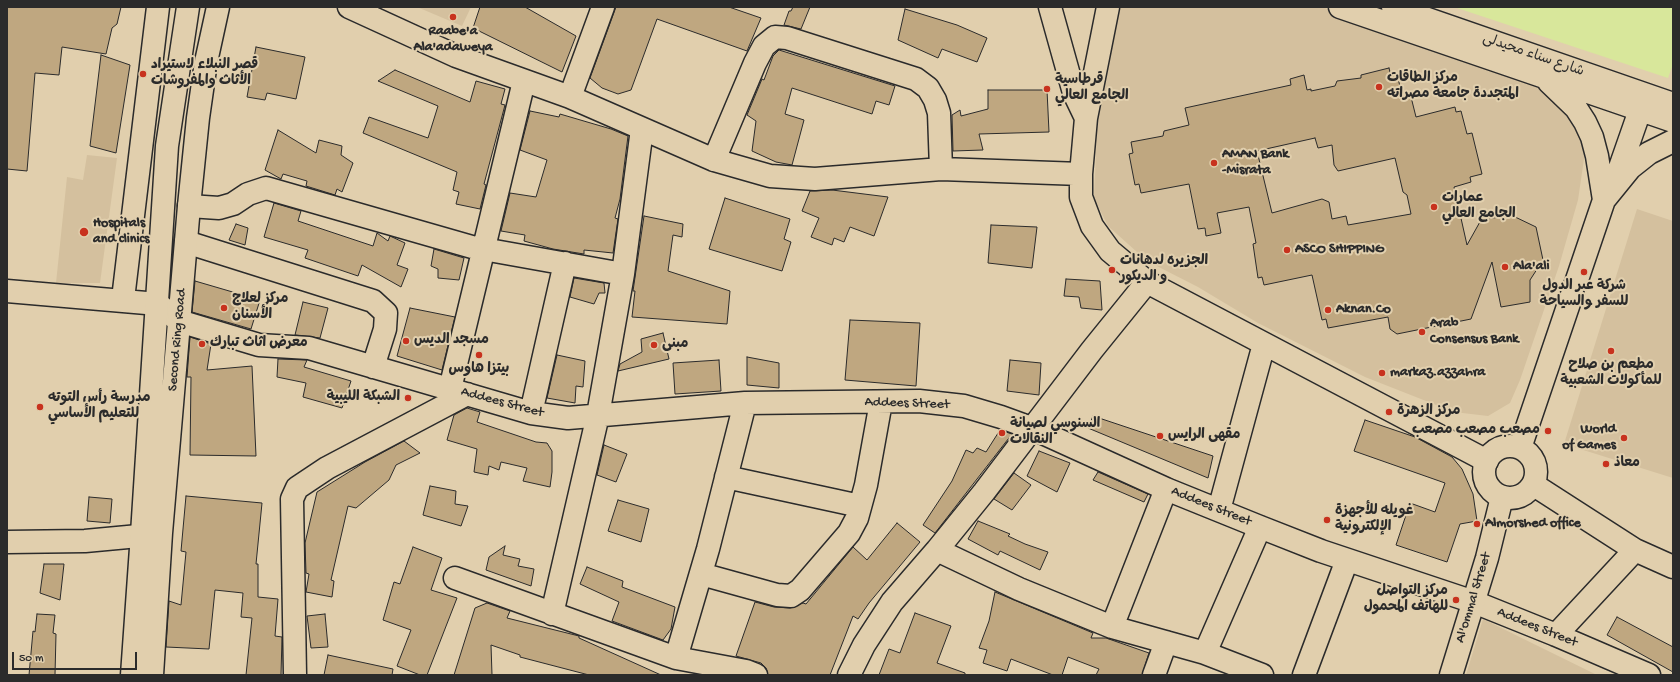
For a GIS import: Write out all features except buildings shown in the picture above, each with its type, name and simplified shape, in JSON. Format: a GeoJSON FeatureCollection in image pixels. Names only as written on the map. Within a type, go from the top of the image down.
{"type":"FeatureCollection","features":[{"type":"Feature","properties":{"kind":"street"},"geometry":{"type":"LineString","coordinates":[[123,299],[158,7]]}},
{"type":"Feature","properties":{"kind":"street","name":"Second Ring Road"},"geometry":{"type":"LineString","coordinates":[[152,675],[152,534],[158,304],[167,146],[188,7]]}},
{"type":"Feature","properties":{"kind":"street","name":"Second Ring Road"},"geometry":{"type":"LineString","coordinates":[[132,675],[152,534],[179,321],[199,111],[206,62],[218,7]]}},
{"type":"Feature","properties":{"kind":"street"},"geometry":{"type":"LineString","coordinates":[[349,7],[456,56],[570,97],[714,160],[770,176],[815,179],[941,170],[1081,174]]}},
{"type":"Feature","properties":{"kind":"street"},"geometry":{"type":"LineString","coordinates":[[570,97],[603,7]]}},
{"type":"Feature","properties":{"kind":"street"},"geometry":{"type":"LineString","coordinates":[[1050,7],[1074,93],[1086,118]]}},
{"type":"Feature","properties":{"kind":"street"},"geometry":{"type":"LineString","coordinates":[[1108,7],[1086,118],[1081,174],[1081,198],[1092,226],[1110,251],[1148,282],[1487,461]]}},
{"type":"Feature","properties":{"kind":"street"},"geometry":{"type":"LineString","coordinates":[[1340,7],[1537,73],[1635,100],[1673,121]]}},
{"type":"Feature","properties":{"kind":"street","name":"شارع سناء محيدلى"},"geometry":{"type":"LineString","coordinates":[[1393,7],[1635,100],[1673,104]]}},
{"type":"Feature","properties":{"kind":"street"},"geometry":{"type":"LineString","coordinates":[[714,160],[755,63],[764,46],[775,37],[781,37],[916,79],[928,88],[935,100],[939,113],[941,170]]}},
{"type":"Feature","properties":{"kind":"street"},"geometry":{"type":"LineString","coordinates":[[1537,73],[1565,96],[1586,122],[1606,189]]}},
{"type":"Feature","properties":{"kind":"street"},"geometry":{"type":"LineString","coordinates":[[294,675],[292,499],[297,488],[327,468],[459,392],[484,249],[524,81]]}},
{"type":"Feature","properties":{"kind":"street"},"geometry":{"type":"LineString","coordinates":[[1520,448],[1635,100]]}},
{"type":"Feature","properties":{"kind":"street"},"geometry":{"type":"LineString","coordinates":[[552,614],[598,415],[623,274],[642,129]]}},
{"type":"Feature","properties":{"kind":"street"},"geometry":{"type":"LineString","coordinates":[[1606,189],[1640,159],[1673,141]]}},
{"type":"Feature","properties":{"kind":"street"},"geometry":{"type":"LineString","coordinates":[[189,206],[220,208],[233,204],[248,194],[266,188],[364,218],[484,249],[623,274]]}},
{"type":"Feature","properties":{"kind":"street"},"geometry":{"type":"LineString","coordinates":[[186,242],[373,301],[386,313],[385,329],[373,367]]}},
{"type":"Feature","properties":{"kind":"street"},"geometry":{"type":"LineString","coordinates":[[531,412],[565,263]]}},
{"type":"Feature","properties":{"kind":"street"},"geometry":{"type":"LineString","coordinates":[[849,675],[864,644],[892,602],[937,550],[1034,429],[1092,350],[1148,282]]}},
{"type":"Feature","properties":{"kind":"street"},"geometry":{"type":"LineString","coordinates":[[7,290],[123,299],[158,304]]}},
{"type":"Feature","properties":{"kind":"street","name":"Addees Street"},"geometry":{"type":"LineString","coordinates":[[158,304],[179,321],[260,345],[309,348],[531,412],[568,418],[745,404],[919,401],[964,406],[1034,429],[1166,489],[1260,527],[1347,560],[1474,602],[1649,675]]}},
{"type":"Feature","properties":{"kind":"street"},"geometry":{"type":"LineString","coordinates":[[1219,510],[1264,344]]}},
{"type":"Feature","properties":{"kind":"street"},"geometry":{"type":"LineString","coordinates":[[701,574],[778,595],[791,596],[800,590],[849,533],[860,506],[881,402]]}},
{"type":"Feature","properties":{"kind":"street"},"geometry":{"type":"LineString","coordinates":[[676,658],[701,574],[745,404]]}},
{"type":"Feature","properties":{"kind":"street"},"geometry":{"type":"LineString","coordinates":[[1507,446],[1520,448],[1526,452],[1535,463],[1537,471],[1534,485],[1523,495],[1517,498],[1502,497],[1492,490],[1485,480],[1484,473],[1487,461],[1495,451],[1501,448],[1507,446]]}},
{"type":"Feature","properties":{"kind":"street"},"geometry":{"type":"LineString","coordinates":[[726,477],[860,506]]}},
{"type":"Feature","properties":{"kind":"street"},"geometry":{"type":"LineString","coordinates":[[1534,485],[1635,550],[1673,567]]}},
{"type":"Feature","properties":{"kind":"street"},"geometry":{"type":"LineString","coordinates":[[1112,627],[1166,489]]}},
{"type":"Feature","properties":{"kind":"street","name":"Al'ommal Street"},"geometry":{"type":"LineString","coordinates":[[1451,675],[1474,602],[1502,497]]}},
{"type":"Feature","properties":{"kind":"street"},"geometry":{"type":"LineString","coordinates":[[1205,652],[1260,527]]}},
{"type":"Feature","properties":{"kind":"street"},"geometry":{"type":"LineString","coordinates":[[7,542],[85,541],[152,534]]}},
{"type":"Feature","properties":{"kind":"street"},"geometry":{"type":"LineString","coordinates":[[937,550],[1019,589],[1112,627],[1205,652],[1262,675]]}},
{"type":"Feature","properties":{"kind":"street"},"geometry":{"type":"LineString","coordinates":[[1556,635],[1635,550]]}},
{"type":"Feature","properties":{"kind":"street"},"geometry":{"type":"LineString","coordinates":[[1304,675],[1347,560]]}},
{"type":"Feature","properties":{"kind":"street"},"geometry":{"type":"LineString","coordinates":[[455,578],[676,658],[746,671],[756,675]]}},
{"type":"Feature","properties":{"kind":"street"},"geometry":{"type":"LineString","coordinates":[[1154,675],[1166,642]]}},
{"type":"Feature","properties":{"kind":"shaded area","name":"Raabe'a Ala'adaweya"},"geometry":{"type":"Polygon","coordinates":[[[417,7],[471,7],[462,26],[417,7]]]}},
{"type":"Feature","properties":{"kind":"shaded area"},"geometry":{"type":"Polygon","coordinates":[[[1117,7],[1322,7],[1528,76],[1555,97],[1574,122],[1585,152],[1578,200],[1559,266],[1520,380],[1510,403],[1488,416],[1454,412],[1365,377],[1258,323],[1198,287],[1147,261],[1108,226],[1094,198],[1098,108],[1117,7]]]}},
{"type":"Feature","properties":{"kind":"shaded area","name":"Hospitals and clinics"},"geometry":{"type":"Polygon","coordinates":[[[87,155],[117,158],[100,283],[56,283],[67,177],[83,180],[87,155]]]}},
{"type":"Feature","properties":{"kind":"shaded area"},"geometry":{"type":"Polygon","coordinates":[[[1637,209],[1673,221],[1673,478],[1564,444],[1637,209]]]}},
{"type":"Feature","properties":{"kind":"shaded area"},"geometry":{"type":"Polygon","coordinates":[[[1483,619],[1597,675],[1466,675],[1483,619]]]}},
{"type":"Feature","properties":{"kind":"green space"},"geometry":{"type":"Polygon","coordinates":[[[1454,7],[1673,7],[1673,64],[1668,78],[1454,7]]]}},
{"type":"Feature","properties":{"kind":"place","name":"Raabe'a Ala'adaweya"},"geometry":{"type":"Point","coordinates":[453,17]}},
{"type":"Feature","properties":{"kind":"place","name":"قصر النبلاء ﻻستيراد اﻷثاث والمفروشات"},"geometry":{"type":"Point","coordinates":[143,74]}},
{"type":"Feature","properties":{"kind":"place","name":"مركز الطاقات المتجددة جامعة مصراته"},"geometry":{"type":"Point","coordinates":[1379,87]}},
{"type":"Feature","properties":{"kind":"place","name":"قرطاسية الجامع العالي"},"geometry":{"type":"Point","coordinates":[1047,89]}},
{"type":"Feature","properties":{"kind":"place","name":"AMAN Bank -Misrata"},"geometry":{"type":"Point","coordinates":[1214,163]}},
{"type":"Feature","properties":{"kind":"place","name":"عمارات الجامع العالي"},"geometry":{"type":"Point","coordinates":[1434,207]}},
{"type":"Feature","properties":{"kind":"place","name":"Hospitals and clinics"},"geometry":{"type":"Point","coordinates":[84,232]}},
{"type":"Feature","properties":{"kind":"place","name":"ASCO SHIPPING"},"geometry":{"type":"Point","coordinates":[1287,250]}},
{"type":"Feature","properties":{"kind":"place","name":"Ala'ali"},"geometry":{"type":"Point","coordinates":[1505,267]}},
{"type":"Feature","properties":{"kind":"place","name":"الجزيره لدهانات و الديكور"},"geometry":{"type":"Point","coordinates":[1112,270]}},
{"type":"Feature","properties":{"kind":"place","name":"شركة عبر الدول للسفر والسياحة"},"geometry":{"type":"Point","coordinates":[1584,272]}},
{"type":"Feature","properties":{"kind":"place","name":"مركز لعلاج الأسنان"},"geometry":{"type":"Point","coordinates":[224,308]}},
{"type":"Feature","properties":{"kind":"place","name":"Aknan.Co"},"geometry":{"type":"Point","coordinates":[1328,310]}},
{"type":"Feature","properties":{"kind":"place","name":"Arab Consensus Bank"},"geometry":{"type":"Point","coordinates":[1422,332]}},
{"type":"Feature","properties":{"kind":"place","name":"مسجد الديس"},"geometry":{"type":"Point","coordinates":[406,341]}},
{"type":"Feature","properties":{"kind":"place","name":"معرض اثاث تبارك"},"geometry":{"type":"Point","coordinates":[202,344]}},
{"type":"Feature","properties":{"kind":"place","name":"مبنى"},"geometry":{"type":"Point","coordinates":[654,345]}},
{"type":"Feature","properties":{"kind":"place","name":"مطعم بن صلاح للمأكولات الشعبية"},"geometry":{"type":"Point","coordinates":[1611,351]}},
{"type":"Feature","properties":{"kind":"place","name":"بيتزا هاوس"},"geometry":{"type":"Point","coordinates":[479,355]}},
{"type":"Feature","properties":{"kind":"place","name":"markaz.azzahra"},"geometry":{"type":"Point","coordinates":[1382,373]}},
{"type":"Feature","properties":{"kind":"place","name":"الشبكة الليبية"},"geometry":{"type":"Point","coordinates":[408,398]}},
{"type":"Feature","properties":{"kind":"place","name":"مدرسة رأس التوته للتعليم الأساسي"},"geometry":{"type":"Point","coordinates":[40,407]}},
{"type":"Feature","properties":{"kind":"place","name":"مركز الزهرة"},"geometry":{"type":"Point","coordinates":[1389,412]}},
{"type":"Feature","properties":{"kind":"place","name":"مصعب مصعب مصعب"},"geometry":{"type":"Point","coordinates":[1548,431]}},
{"type":"Feature","properties":{"kind":"place","name":"السنوسي لصيانة النقالات"},"geometry":{"type":"Point","coordinates":[1002,433]}},
{"type":"Feature","properties":{"kind":"place","name":"مقهى الرايس"},"geometry":{"type":"Point","coordinates":[1160,436]}},
{"type":"Feature","properties":{"kind":"place","name":"World of Games"},"geometry":{"type":"Point","coordinates":[1624,438]}},
{"type":"Feature","properties":{"kind":"place","name":"معاذ"},"geometry":{"type":"Point","coordinates":[1606,464]}},
{"type":"Feature","properties":{"kind":"place","name":"غويله للأجهزة الإلكترونية"},"geometry":{"type":"Point","coordinates":[1327,520]}},
{"type":"Feature","properties":{"kind":"place","name":"Almorshed office"},"geometry":{"type":"Point","coordinates":[1477,524]}},
{"type":"Feature","properties":{"kind":"place","name":"مركز التواصل للهاتف المحمول"},"geometry":{"type":"Point","coordinates":[1456,600]}}]}
